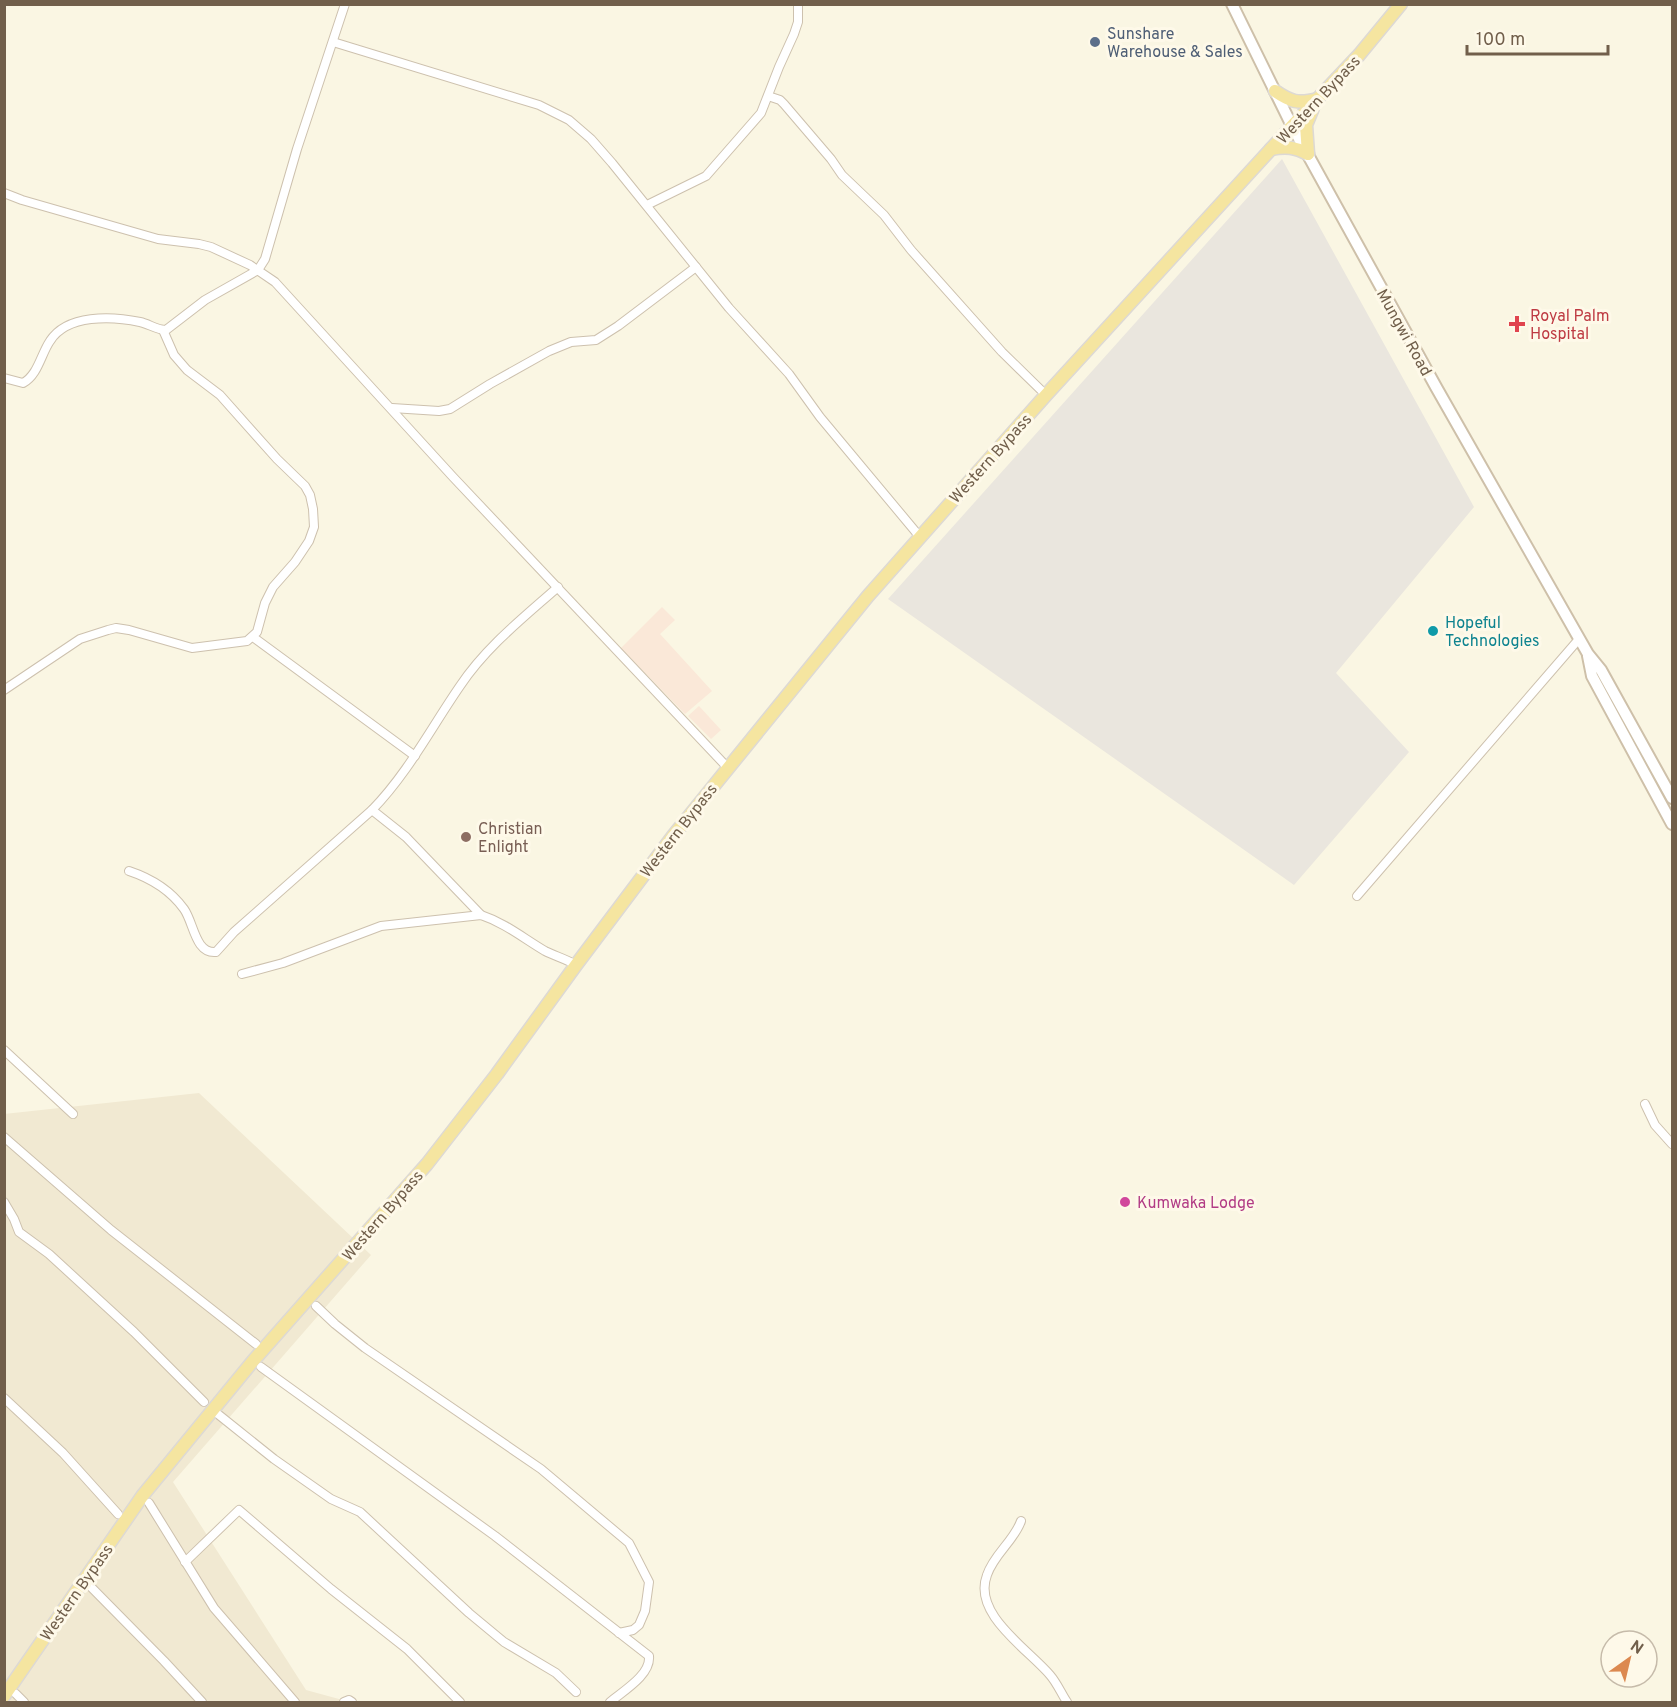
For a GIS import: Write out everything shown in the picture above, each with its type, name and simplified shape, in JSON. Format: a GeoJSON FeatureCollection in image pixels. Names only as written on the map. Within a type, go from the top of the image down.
{"type":"FeatureCollection","features":[{"type":"Feature","properties":{"kind":"main road","name":"Mungwi Road"},"geometry":{"type":"LineString","coordinates":[[1232,4],[1292,126],[1436,387],[1579,639],[1601,670],[1672,798]]}},
{"type":"Feature","properties":{"kind":"main road","name":"Western Bypass"},"geometry":{"type":"LineString","coordinates":[[10,1695],[143,1495],[253,1361],[427,1164],[727,767],[868,596],[920,537],[1046,395],[1359,55],[1401,4]]}},
{"type":"Feature","properties":{"kind":"main road"},"geometry":{"type":"LineString","coordinates":[[1275,91],[1288,99],[1303,103],[1318,99]]}},
{"type":"Feature","properties":{"kind":"main road"},"geometry":{"type":"LineString","coordinates":[[1308,154],[1305,140],[1306,125],[1318,99]]}},
{"type":"Feature","properties":{"kind":"main road"},"geometry":{"type":"LineString","coordinates":[[1271,149],[1284,146],[1296,148],[1308,154]]}},
{"type":"Feature","properties":{"kind":"main road","name":"Mungwi Road"},"geometry":{"type":"LineString","coordinates":[[1588,654],[1592,676],[1672,824]]}},
{"type":"Feature","properties":{"kind":"street"},"geometry":{"type":"LineString","coordinates":[[4,378],[23,383],[30,379],[49,342],[66,326],[93,319],[124,320],[142,322],[163,330],[169,328],[205,300],[258,270],[265,259],[297,149],[345,4]]}},
{"type":"Feature","properties":{"kind":"street"},"geometry":{"type":"LineString","coordinates":[[647,204],[706,176],[761,113],[778,67],[794,34],[798,22],[798,4]]}},
{"type":"Feature","properties":{"kind":"street"},"geometry":{"type":"LineString","coordinates":[[333,42],[539,105],[560,114],[591,139],[647,204],[736,316],[789,374],[820,417],[920,537]]}},
{"type":"Feature","properties":{"kind":"street"},"geometry":{"type":"LineString","coordinates":[[768,96],[784,104],[842,175],[884,215],[967,314],[1046,395]]}},
{"type":"Feature","properties":{"kind":"street"},"geometry":{"type":"LineString","coordinates":[[4,193],[158,239],[205,246],[258,270],[282,288],[453,477],[727,767]]}},
{"type":"Feature","properties":{"kind":"street"},"geometry":{"type":"LineString","coordinates":[[392,408],[439,411],[450,409],[549,351],[572,342],[596,339],[618,326],[696,267]]}},
{"type":"Feature","properties":{"kind":"street"},"geometry":{"type":"LineString","coordinates":[[4,690],[80,639],[116,628],[192,648],[247,641],[257,632],[273,586],[295,562],[309,541],[314,527],[310,495],[305,486],[277,459],[220,395],[187,370],[174,355],[163,330]]}},
{"type":"Feature","properties":{"kind":"street"},"geometry":{"type":"LineString","coordinates":[[129,871],[143,876],[175,899],[191,921],[200,944],[205,950],[216,952],[267,901],[372,810],[392,789],[485,653],[558,587]]}},
{"type":"Feature","properties":{"kind":"street"},"geometry":{"type":"LineString","coordinates":[[253,637],[415,756]]}},
{"type":"Feature","properties":{"kind":"street"},"geometry":{"type":"LineString","coordinates":[[1357,896],[1579,639]]}},
{"type":"Feature","properties":{"kind":"street"},"geometry":{"type":"LineString","coordinates":[[372,810],[406,837],[481,915]]}},
{"type":"Feature","properties":{"kind":"street"},"geometry":{"type":"LineString","coordinates":[[242,975],[283,963],[381,926],[481,915],[496,920],[544,950],[576,964]]}},
{"type":"Feature","properties":{"kind":"street"},"geometry":{"type":"LineString","coordinates":[[4,1050],[73,1114]]}},
{"type":"Feature","properties":{"kind":"street"},"geometry":{"type":"LineString","coordinates":[[1645,1104],[1655,1125],[1672,1144]]}},
{"type":"Feature","properties":{"kind":"street"},"geometry":{"type":"LineString","coordinates":[[4,1137],[111,1230],[256,1344]]}},
{"type":"Feature","properties":{"kind":"street"},"geometry":{"type":"LineString","coordinates":[[4,1202],[19,1232],[49,1254],[134,1332],[204,1402]]}},
{"type":"Feature","properties":{"kind":"street"},"geometry":{"type":"LineString","coordinates":[[316,1306],[365,1348],[541,1469],[629,1543],[649,1582],[645,1611],[639,1625],[633,1630],[619,1633]]}},
{"type":"Feature","properties":{"kind":"street"},"geometry":{"type":"LineString","coordinates":[[261,1367],[495,1536],[649,1656],[650,1661],[640,1676],[610,1702]]}},
{"type":"Feature","properties":{"kind":"street"},"geometry":{"type":"LineString","coordinates":[[4,1398],[63,1453],[118,1514]]}},
{"type":"Feature","properties":{"kind":"street"},"geometry":{"type":"LineString","coordinates":[[219,1415],[274,1459],[331,1499],[360,1512],[451,1597],[504,1642],[556,1673],[576,1692]]}},
{"type":"Feature","properties":{"kind":"street"},"geometry":{"type":"LineString","coordinates":[[149,1503],[214,1608],[295,1702]]}},
{"type":"Feature","properties":{"kind":"street"},"geometry":{"type":"LineString","coordinates":[[184,1562],[239,1510],[331,1589],[407,1648],[460,1702]]}},
{"type":"Feature","properties":{"kind":"street"},"geometry":{"type":"LineString","coordinates":[[1022,1521],[1017,1532],[993,1562],[986,1576],[984,1594],[988,1606],[997,1619],[1051,1677],[1067,1702]]}},
{"type":"Feature","properties":{"kind":"street"},"geometry":{"type":"LineString","coordinates":[[91,1587],[202,1702]]}},
{"type":"Feature","properties":{"kind":"street"},"geometry":{"type":"LineString","coordinates":[[10,1695],[24,1702]]}},
{"type":"Feature","properties":{"kind":"street"},"geometry":{"type":"LineString","coordinates":[[344,1702],[350,1700],[352,1702]]}},
{"type":"Feature","properties":{"kind":"shaded area"},"geometry":{"type":"Polygon","coordinates":[[[1282,159],[1474,507],[1336,673],[1409,752],[1294,885],[888,599],[1282,159]]]}},
{"type":"Feature","properties":{"kind":"shaded area"},"geometry":{"type":"Polygon","coordinates":[[[662,607],[675,620],[660,634],[712,691],[685,714],[621,648],[662,607]]]}},
{"type":"Feature","properties":{"kind":"shaded area"},"geometry":{"type":"Polygon","coordinates":[[[699,706],[721,730],[711,739],[688,716],[699,706]]]}},
{"type":"Feature","properties":{"kind":"shaded area"},"geometry":{"type":"Polygon","coordinates":[[[199,1093],[371,1255],[173,1482],[306,1690],[350,1702],[5,1702],[4,1114],[199,1093]]]}},
{"type":"Feature","properties":{"kind":"place","name":"Sunshare Warehouse & Sales"},"geometry":{"type":"Point","coordinates":[1095,42]}},
{"type":"Feature","properties":{"kind":"place","name":"Royal Palm Hospital"},"geometry":{"type":"Point","coordinates":[1517,324]}},
{"type":"Feature","properties":{"kind":"place","name":"Hopeful Technologies"},"geometry":{"type":"Point","coordinates":[1433,631]}},
{"type":"Feature","properties":{"kind":"place","name":"Christian Enlight"},"geometry":{"type":"Point","coordinates":[466,837]}},
{"type":"Feature","properties":{"kind":"place","name":"Kumwaka Lodge"},"geometry":{"type":"Point","coordinates":[1125,1202]}}]}
